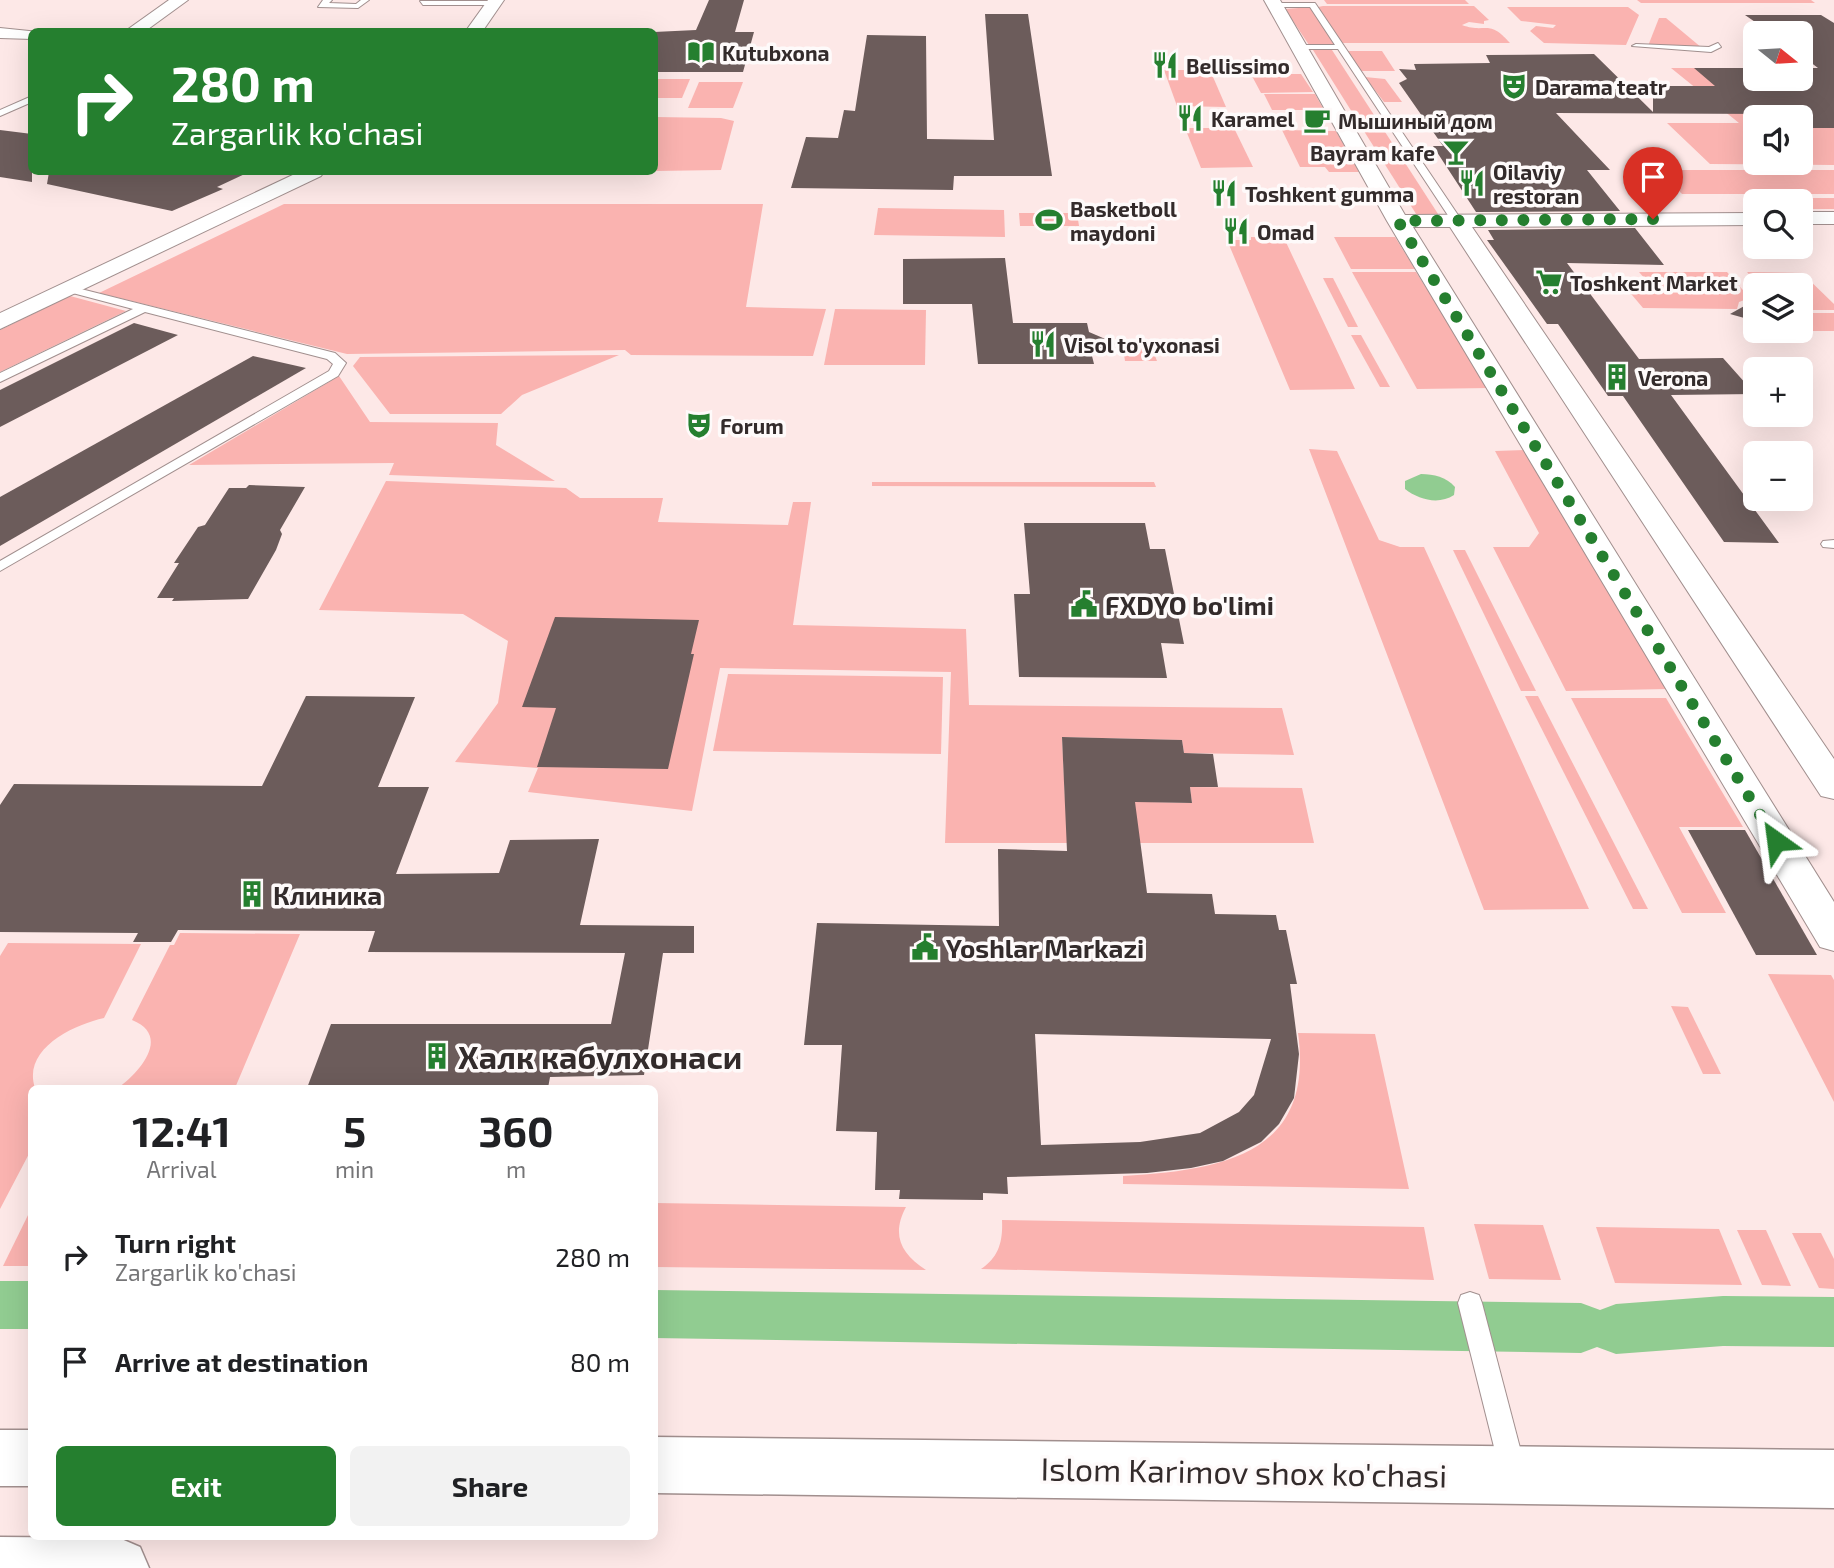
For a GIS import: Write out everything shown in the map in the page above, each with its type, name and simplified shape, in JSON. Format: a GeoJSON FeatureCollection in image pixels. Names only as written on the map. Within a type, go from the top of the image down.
{"type":"FeatureCollection","features":[{"type":"Feature","properties":{"kind":"main road"},"geometry":{"type":"LineString","coordinates":[[0,1458],[28,1458]]}},
{"type":"Feature","properties":{"kind":"main road","name":"Islom Karimov shox ko'chasi"},"geometry":{"type":"LineString","coordinates":[[658,1465],[1834,1479]]}},
{"type":"Feature","properties":{"kind":"main road"},"geometry":{"type":"LineString","coordinates":[[0,1567],[119,1568]]}},
{"type":"Feature","properties":{"kind":"street"},"geometry":{"type":"LineString","coordinates":[[138,28],[180,0]]}},
{"type":"Feature","properties":{"kind":"street"},"geometry":{"type":"LineString","coordinates":[[476,28],[495,2]]}},
{"type":"Feature","properties":{"kind":"street"},"geometry":{"type":"LineString","coordinates":[[1273,2],[1398,221],[1834,936]]}},
{"type":"Feature","properties":{"kind":"street"},"geometry":{"type":"LineString","coordinates":[[0,33],[28,34]]}},
{"type":"Feature","properties":{"kind":"street"},"geometry":{"type":"LineString","coordinates":[[0,322],[308,175]]}},
{"type":"Feature","properties":{"kind":"street"},"geometry":{"type":"LineString","coordinates":[[1813,218],[1834,218]]}},
{"type":"Feature","properties":{"kind":"street"},"geometry":{"type":"LineString","coordinates":[[1398,221],[1743,219]]}},
{"type":"Feature","properties":{"kind":"street"},"geometry":{"type":"LineString","coordinates":[[1457,220],[1834,787]]}},
{"type":"Feature","properties":{"kind":"lane"},"geometry":{"type":"LineString","coordinates":[[328,0],[321,5],[358,6],[365,0]]}},
{"type":"Feature","properties":{"kind":"lane"},"geometry":{"type":"LineString","coordinates":[[422,3],[495,2]]}},
{"type":"Feature","properties":{"kind":"lane"},"geometry":{"type":"LineString","coordinates":[[1273,2],[1312,5],[1457,220]]}},
{"type":"Feature","properties":{"kind":"lane"},"geometry":{"type":"LineString","coordinates":[[1636,46],[1711,50],[1718,45]]}},
{"type":"Feature","properties":{"kind":"lane"},"geometry":{"type":"LineString","coordinates":[[1298,47],[1341,47]]}},
{"type":"Feature","properties":{"kind":"lane"},"geometry":{"type":"LineString","coordinates":[[0,113],[28,100]]}},
{"type":"Feature","properties":{"kind":"lane"},"geometry":{"type":"LineString","coordinates":[[0,566],[334,373],[340,363],[331,356],[69,289]]}},
{"type":"Feature","properties":{"kind":"lane"},"geometry":{"type":"LineString","coordinates":[[0,378],[142,309]]}},
{"type":"Feature","properties":{"kind":"lane"},"geometry":{"type":"LineString","coordinates":[[1470,1303],[1514,1474]]}},
{"type":"Feature","properties":{"kind":"shaded area"},"geometry":{"type":"Polygon","coordinates":[[[1324,0],[1465,0],[1469,4],[1327,4],[1324,0]]]}},
{"type":"Feature","properties":{"kind":"shaded area"},"geometry":{"type":"Polygon","coordinates":[[[1637,0],[1811,0],[1815,3],[1641,3],[1637,0]]]}},
{"type":"Feature","properties":{"kind":"shaded area"},"geometry":{"type":"Polygon","coordinates":[[[1474,6],[1489,20],[1484,21],[1484,24],[1469,22],[1462,25],[1497,31],[1510,43],[1342,43],[1318,7],[1474,6]]]}},
{"type":"Feature","properties":{"kind":"shaded area"},"geometry":{"type":"Polygon","coordinates":[[[1312,7],[1335,43],[1332,45],[1309,45],[1285,9],[1312,7]]]}},
{"type":"Feature","properties":{"kind":"shaded area"},"geometry":{"type":"Polygon","coordinates":[[[1507,7],[1628,7],[1639,15],[1626,45],[1544,43],[1530,31],[1536,26],[1553,28],[1556,25],[1521,21],[1507,7]]]}},
{"type":"Feature","properties":{"kind":"shaded area"},"geometry":{"type":"Polygon","coordinates":[[[1659,18],[1666,18],[1702,48],[1648,46],[1659,18]]]}},
{"type":"Feature","properties":{"kind":"shaded area"},"geometry":{"type":"Polygon","coordinates":[[[1313,50],[1332,50],[1440,217],[1418,217],[1313,50]]]}},
{"type":"Feature","properties":{"kind":"shaded area"},"geometry":{"type":"Polygon","coordinates":[[[1347,51],[1382,51],[1395,71],[1360,71],[1347,51]]]}},
{"type":"Feature","properties":{"kind":"shaded area"},"geometry":{"type":"Polygon","coordinates":[[[1245,63],[1271,63],[1277,74],[1301,74],[1313,92],[1261,93],[1245,63]]]}},
{"type":"Feature","properties":{"kind":"shaded area"},"geometry":{"type":"Polygon","coordinates":[[[1671,68],[1743,68],[1743,91],[1813,91],[1813,68],[1821,68],[1834,77],[1834,165],[1813,165],[1813,105],[1743,105],[1743,164],[1710,164],[1667,123],[1739,123],[1671,68]]]}},
{"type":"Feature","properties":{"kind":"shaded area"},"geometry":{"type":"Polygon","coordinates":[[[1164,70],[1210,70],[1226,107],[1177,106],[1164,70]]]}},
{"type":"Feature","properties":{"kind":"shaded area"},"geometry":{"type":"Polygon","coordinates":[[[1365,77],[1385,79],[1402,102],[1384,102],[1365,77]]]}},
{"type":"Feature","properties":{"kind":"shaded area"},"geometry":{"type":"Polygon","coordinates":[[[658,79],[690,79],[682,98],[658,98],[658,79]]]}},
{"type":"Feature","properties":{"kind":"shaded area"},"geometry":{"type":"Polygon","coordinates":[[[699,82],[743,82],[733,108],[688,108],[699,82]]]}},
{"type":"Feature","properties":{"kind":"shaded area"},"geometry":{"type":"Polygon","coordinates":[[[1264,94],[1315,94],[1324,110],[1272,110],[1264,94]]]}},
{"type":"Feature","properties":{"kind":"shaded area"},"geometry":{"type":"Polygon","coordinates":[[[658,117],[721,118],[734,121],[721,170],[658,171],[658,117]]]}},
{"type":"Feature","properties":{"kind":"shaded area"},"geometry":{"type":"Polygon","coordinates":[[[1185,128],[1234,128],[1253,167],[1201,168],[1185,128]]]}},
{"type":"Feature","properties":{"kind":"shaded area"},"geometry":{"type":"Polygon","coordinates":[[[1282,130],[1336,131],[1359,172],[1329,172],[1325,167],[1300,167],[1282,130]]]}},
{"type":"Feature","properties":{"kind":"shaded area"},"geometry":{"type":"Polygon","coordinates":[[[1659,170],[1743,170],[1743,175],[1813,175],[1813,170],[1834,170],[1834,194],[1813,194],[1813,189],[1743,189],[1743,194],[1682,194],[1659,170]]]}},
{"type":"Feature","properties":{"kind":"shaded area"},"geometry":{"type":"Polygon","coordinates":[[[1813,198],[1834,198],[1834,209],[1813,209],[1813,198]]]}},
{"type":"Feature","properties":{"kind":"shaded area"},"geometry":{"type":"Polygon","coordinates":[[[284,204],[763,204],[746,307],[826,309],[813,356],[631,355],[625,350],[347,354],[99,293],[284,204]]]}},
{"type":"Feature","properties":{"kind":"shaded area"},"geometry":{"type":"Polygon","coordinates":[[[878,208],[1004,210],[1005,237],[874,235],[878,208]]]}},
{"type":"Feature","properties":{"kind":"shaded area","name":"Basketboll maydoni"},"geometry":{"type":"Polygon","coordinates":[[[1019,213],[1077,213],[1079,226],[1020,226],[1019,213]]]}},
{"type":"Feature","properties":{"kind":"shaded area"},"geometry":{"type":"Polygon","coordinates":[[[1251,237],[1284,238],[1355,389],[1290,390],[1227,240],[1251,240],[1251,237]]]}},
{"type":"Feature","properties":{"kind":"shaded area"},"geometry":{"type":"Polygon","coordinates":[[[1334,237],[1395,237],[1415,269],[1351,269],[1334,237]]]}},
{"type":"Feature","properties":{"kind":"shaded area"},"geometry":{"type":"Polygon","coordinates":[[[1352,272],[1416,272],[1490,388],[1417,389],[1352,272]]]}},
{"type":"Feature","properties":{"kind":"shaded area"},"geometry":{"type":"Polygon","coordinates":[[[1639,272],[1727,272],[1743,290],[1743,301],[1739,302],[1737,309],[1643,308],[1627,289],[1653,288],[1639,272]]]}},
{"type":"Feature","properties":{"kind":"shaded area"},"geometry":{"type":"Polygon","coordinates":[[[1323,278],[1333,278],[1358,327],[1348,327],[1323,278]]]}},
{"type":"Feature","properties":{"kind":"shaded area"},"geometry":{"type":"Polygon","coordinates":[[[1813,284],[1834,304],[1834,310],[1813,310],[1813,284]]]}},
{"type":"Feature","properties":{"kind":"shaded area"},"geometry":{"type":"Polygon","coordinates":[[[70,296],[126,311],[0,372],[0,330],[70,296]]]}},
{"type":"Feature","properties":{"kind":"shaded area"},"geometry":{"type":"Polygon","coordinates":[[[835,309],[926,310],[925,365],[824,365],[835,309]]]}},
{"type":"Feature","properties":{"kind":"shaded area"},"geometry":{"type":"Polygon","coordinates":[[[1813,313],[1834,313],[1834,331],[1813,331],[1813,313]]]}},
{"type":"Feature","properties":{"kind":"shaded area"},"geometry":{"type":"Polygon","coordinates":[[[1351,335],[1361,335],[1390,387],[1380,387],[1351,335]]]}},
{"type":"Feature","properties":{"kind":"shaded area"},"geometry":{"type":"Polygon","coordinates":[[[1129,345],[1151,346],[1157,361],[1125,361],[1123,348],[1130,348],[1129,345]]]}},
{"type":"Feature","properties":{"kind":"shaded area"},"geometry":{"type":"Polygon","coordinates":[[[619,355],[522,395],[501,414],[390,414],[353,366],[360,357],[619,355]]]}},
{"type":"Feature","properties":{"kind":"shaded area"},"geometry":{"type":"Polygon","coordinates":[[[339,376],[370,422],[498,423],[496,445],[555,481],[389,475],[394,463],[189,465],[339,376]]]}},
{"type":"Feature","properties":{"kind":"shaded area"},"geometry":{"type":"Polygon","coordinates":[[[1309,449],[1337,451],[1379,540],[1400,547],[1424,547],[1589,909],[1484,910],[1309,449]]]}},
{"type":"Feature","properties":{"kind":"shaded area"},"geometry":{"type":"Polygon","coordinates":[[[1525,450],[1667,689],[1566,691],[1493,547],[1529,547],[1539,533],[1495,451],[1525,450]]]}},
{"type":"Feature","properties":{"kind":"shaded area"},"geometry":{"type":"Polygon","coordinates":[[[1421,474],[1444,478],[1455,487],[1454,495],[1442,500],[1429,500],[1405,489],[1405,481],[1421,474]]]}},
{"type":"Feature","properties":{"kind":"shaded area"},"geometry":{"type":"Polygon","coordinates":[[[386,481],[566,488],[580,498],[663,498],[658,522],[788,525],[793,502],[811,502],[793,625],[966,629],[969,705],[1282,708],[1294,755],[1184,753],[1182,740],[1062,737],[1065,800],[1192,803],[1190,787],[1302,788],[1314,843],[945,843],[951,672],[720,668],[692,811],[528,792],[538,768],[455,762],[498,703],[508,641],[463,614],[319,610],[386,481]]]}},
{"type":"Feature","properties":{"kind":"shaded area"},"geometry":{"type":"Polygon","coordinates":[[[872,482],[1154,482],[1156,487],[872,486],[872,482]]]}},
{"type":"Feature","properties":{"kind":"shaded area"},"geometry":{"type":"Polygon","coordinates":[[[1453,550],[1465,550],[1536,691],[1521,691],[1453,550]]]}},
{"type":"Feature","properties":{"kind":"shaded area"},"geometry":{"type":"Polygon","coordinates":[[[728,674],[943,677],[941,754],[713,751],[728,674]]]}},
{"type":"Feature","properties":{"kind":"shaded area"},"geometry":{"type":"Polygon","coordinates":[[[1525,696],[1538,696],[1648,909],[1633,909],[1525,696]]]}},
{"type":"Feature","properties":{"kind":"shaded area"},"geometry":{"type":"Polygon","coordinates":[[[1571,698],[1666,698],[1743,827],[1679,827],[1726,913],[1682,913],[1571,698]]]}},
{"type":"Feature","properties":{"kind":"shaded area"},"geometry":{"type":"Polygon","coordinates":[[[180,933],[300,934],[236,1085],[121,1085],[135,1073],[148,1054],[150,1035],[144,1027],[132,1020],[170,945],[174,945],[180,933]]]}},
{"type":"Feature","properties":{"kind":"shaded area"},"geometry":{"type":"Polygon","coordinates":[[[8,943],[141,944],[104,1018],[65,1033],[43,1051],[36,1062],[33,1074],[35,1085],[28,1085],[28,1156],[0,1209],[0,956],[8,943]]]}},
{"type":"Feature","properties":{"kind":"shaded area"},"geometry":{"type":"Polygon","coordinates":[[[1768,974],[1831,975],[1834,980],[1834,1102],[1768,974]]]}},
{"type":"Feature","properties":{"kind":"shaded area"},"geometry":{"type":"Polygon","coordinates":[[[1671,1006],[1688,1007],[1721,1074],[1703,1074],[1671,1006]]]}},
{"type":"Feature","properties":{"kind":"shaded area"},"geometry":{"type":"Polygon","coordinates":[[[1298,1033],[1375,1034],[1409,1189],[1123,1184],[1123,1176],[1194,1168],[1225,1161],[1253,1148],[1276,1131],[1291,1106],[1299,1074],[1298,1033]]]}},
{"type":"Feature","properties":{"kind":"shaded area"},"geometry":{"type":"Polygon","coordinates":[[[658,1203],[906,1207],[899,1226],[901,1243],[910,1257],[926,1270],[658,1267],[658,1203]]]}},
{"type":"Feature","properties":{"kind":"shaded area"},"geometry":{"type":"Polygon","coordinates":[[[28,1215],[28,1266],[3,1266],[28,1215]]]}},
{"type":"Feature","properties":{"kind":"shaded area"},"geometry":{"type":"Polygon","coordinates":[[[1002,1220],[1424,1227],[1434,1280],[981,1269],[999,1248],[1002,1220]]]}},
{"type":"Feature","properties":{"kind":"shaded area"},"geometry":{"type":"Polygon","coordinates":[[[1474,1224],[1543,1225],[1561,1280],[1489,1279],[1474,1224]]]}},
{"type":"Feature","properties":{"kind":"shaded area"},"geometry":{"type":"Polygon","coordinates":[[[1596,1227],[1719,1229],[1742,1285],[1615,1283],[1596,1227]]]}},
{"type":"Feature","properties":{"kind":"shaded area"},"geometry":{"type":"Polygon","coordinates":[[[1737,1230],[1766,1230],[1791,1286],[1762,1285],[1737,1230]]]}},
{"type":"Feature","properties":{"kind":"shaded area"},"geometry":{"type":"Polygon","coordinates":[[[1792,1233],[1821,1233],[1834,1259],[1834,1289],[1819,1288],[1792,1233]]]}},
{"type":"Feature","properties":{"kind":"building","name":"Kutubxona"},"geometry":{"type":"Polygon","coordinates":[[[709,0],[744,0],[735,32],[754,32],[743,72],[658,72],[658,32],[696,30],[709,0]]]}},
{"type":"Feature","properties":{"kind":"building"},"geometry":{"type":"Polygon","coordinates":[[[985,14],[1028,14],[1052,176],[954,176],[953,190],[791,188],[806,137],[838,138],[844,110],[855,111],[867,35],[926,36],[927,139],[994,140],[985,14]]]}},
{"type":"Feature","properties":{"kind":"building"},"geometry":{"type":"Polygon","coordinates":[[[1745,15],[1821,15],[1834,23],[1834,128],[1813,128],[1813,105],[1743,105],[1743,114],[1556,113],[1610,170],[1587,170],[1620,211],[1476,212],[1433,146],[1443,146],[1399,83],[1407,79],[1399,69],[1416,70],[1414,64],[1490,63],[1486,55],[1594,54],[1653,112],[1653,86],[1715,86],[1694,68],[1743,68],[1743,91],[1813,91],[1813,68],[1818,68],[1813,64],[1813,21],[1754,21],[1745,15]]]}},
{"type":"Feature","properties":{"kind":"building"},"geometry":{"type":"Polygon","coordinates":[[[0,130],[28,134],[28,175],[32,175],[32,182],[0,177],[0,130]]]}},
{"type":"Feature","properties":{"kind":"building"},"geometry":{"type":"Polygon","coordinates":[[[48,175],[243,175],[217,187],[223,189],[172,211],[47,184],[48,175]]]}},
{"type":"Feature","properties":{"kind":"building"},"geometry":{"type":"Polygon","coordinates":[[[1635,228],[1664,265],[1567,263],[1639,359],[1723,358],[1743,380],[1743,394],[1671,395],[1743,494],[1743,511],[1756,511],[1779,543],[1724,542],[1623,396],[1608,396],[1558,324],[1547,324],[1487,240],[1494,240],[1488,230],[1635,228]]]}},
{"type":"Feature","properties":{"kind":"building"},"geometry":{"type":"Polygon","coordinates":[[[1005,258],[1013,323],[1087,323],[1089,332],[1117,344],[1092,356],[1094,364],[978,364],[972,304],[903,304],[903,259],[1005,258]]]}},
{"type":"Feature","properties":{"kind":"building"},"geometry":{"type":"Polygon","coordinates":[[[1743,307],[1743,318],[1730,314],[1743,307]]]}},
{"type":"Feature","properties":{"kind":"building"},"geometry":{"type":"Polygon","coordinates":[[[134,323],[178,335],[0,427],[0,390],[134,323]]]}},
{"type":"Feature","properties":{"kind":"building"},"geometry":{"type":"Polygon","coordinates":[[[253,356],[306,368],[0,546],[0,497],[253,356]]]}},
{"type":"Feature","properties":{"kind":"building"},"geometry":{"type":"Polygon","coordinates":[[[249,485],[305,487],[280,530],[282,534],[276,550],[248,599],[172,601],[174,598],[157,598],[179,563],[174,563],[198,527],[205,525],[229,488],[246,488],[249,485]]]}},
{"type":"Feature","properties":{"kind":"building","name":"FXDYO bo'limi"},"geometry":{"type":"Polygon","coordinates":[[[1024,523],[1145,523],[1150,549],[1165,549],[1184,644],[1161,643],[1167,678],[1019,677],[1014,594],[1030,594],[1024,523]]]}},
{"type":"Feature","properties":{"kind":"building"},"geometry":{"type":"Polygon","coordinates":[[[555,617],[699,620],[668,769],[537,767],[556,708],[522,707],[555,617]]]}},
{"type":"Feature","properties":{"kind":"building"},"geometry":{"type":"Polygon","coordinates":[[[306,696],[415,697],[378,787],[429,787],[396,874],[499,873],[510,840],[599,839],[580,925],[694,926],[694,953],[663,953],[644,1075],[550,1077],[549,1085],[308,1085],[331,1024],[611,1024],[625,953],[368,952],[375,931],[178,930],[171,942],[133,942],[138,933],[0,932],[0,805],[14,784],[262,786],[306,696]]]}},
{"type":"Feature","properties":{"kind":"building"},"geometry":{"type":"Polygon","coordinates":[[[1062,737],[1182,740],[1184,753],[1213,754],[1218,787],[1190,787],[1192,803],[1135,802],[1147,893],[1212,894],[1215,914],[1276,915],[1279,930],[1286,930],[1297,984],[1290,984],[1299,1054],[1294,1098],[1279,1124],[1261,1142],[1223,1161],[1147,1173],[1007,1177],[1008,1194],[983,1193],[983,1200],[899,1199],[900,1190],[875,1190],[877,1132],[836,1131],[842,1045],[804,1045],[817,923],[999,926],[998,849],[1067,851],[1062,737]],[[1035,1034],[1041,1145],[1140,1142],[1200,1133],[1239,1112],[1254,1095],[1271,1039],[1035,1034]]]}},
{"type":"Feature","properties":{"kind":"building"},"geometry":{"type":"Polygon","coordinates":[[[1688,830],[1745,830],[1817,955],[1756,955],[1688,830]]]}},
{"type":"Feature","properties":{"kind":"waterway"},"geometry":{"type":"LineString","coordinates":[[0,1305],[28,1305]]}},
{"type":"Feature","properties":{"kind":"waterway"},"geometry":{"type":"LineString","coordinates":[[658,1314],[1581,1328]]}},
{"type":"Feature","properties":{"kind":"waterway"},"geometry":{"type":"LineString","coordinates":[[1616,1329],[1723,1321],[1834,1322]]}},
{"type":"Feature","properties":{"kind":"place","name":"Kutubxona"},"geometry":{"type":"Point","coordinates":[701,52]}},
{"type":"Feature","properties":{"kind":"place","name":"Bellissimo"},"geometry":{"type":"Point","coordinates":[1165,65]}},
{"type":"Feature","properties":{"kind":"place","name":"Darama teatr"},"geometry":{"type":"Point","coordinates":[1514,86]}},
{"type":"Feature","properties":{"kind":"place","name":"Karamel"},"geometry":{"type":"Point","coordinates":[1190,118]}},
{"type":"Feature","properties":{"kind":"place","name":"Мышиный дом"},"geometry":{"type":"Point","coordinates":[1317,120]}},
{"type":"Feature","properties":{"kind":"place","name":"Bayram kafe"},"geometry":{"type":"Point","coordinates":[1456,152]}},
{"type":"Feature","properties":{"kind":"place","name":"Oilaviy restoran"},"geometry":{"type":"Point","coordinates":[1472,183]}},
{"type":"Feature","properties":{"kind":"place","name":"Toshkent gumma"},"geometry":{"type":"Point","coordinates":[1224,193]}},
{"type":"Feature","properties":{"kind":"place","name":"Basketboll maydoni"},"geometry":{"type":"Point","coordinates":[1049,220]}},
{"type":"Feature","properties":{"kind":"place","name":"Omad"},"geometry":{"type":"Point","coordinates":[1236,231]}},
{"type":"Feature","properties":{"kind":"place","name":"Toshkent Market"},"geometry":{"type":"Point","coordinates":[1549,282]}},
{"type":"Feature","properties":{"kind":"place","name":"Visol to'yxonasi"},"geometry":{"type":"Point","coordinates":[1043,344]}},
{"type":"Feature","properties":{"kind":"place","name":"Verona"},"geometry":{"type":"Point","coordinates":[1617,377]}},
{"type":"Feature","properties":{"kind":"place","name":"Forum"},"geometry":{"type":"Point","coordinates":[699,425]}},
{"type":"Feature","properties":{"kind":"place","name":"FXDYO bo'limi"},"geometry":{"type":"Point","coordinates":[1084,604]}},
{"type":"Feature","properties":{"kind":"place","name":"Клиника"},"geometry":{"type":"Point","coordinates":[252,894]}},
{"type":"Feature","properties":{"kind":"place","name":"Yoshlar Markazi"},"geometry":{"type":"Point","coordinates":[925,947]}},
{"type":"Feature","properties":{"kind":"place","name":"Халк кабулхонаси"},"geometry":{"type":"Point","coordinates":[437,1056]}},
{"type":"Feature","properties":{"kind":"route"},"geometry":{"type":"LineString","coordinates":[[1653,219],[1398,221],[1776,841]]}}]}
